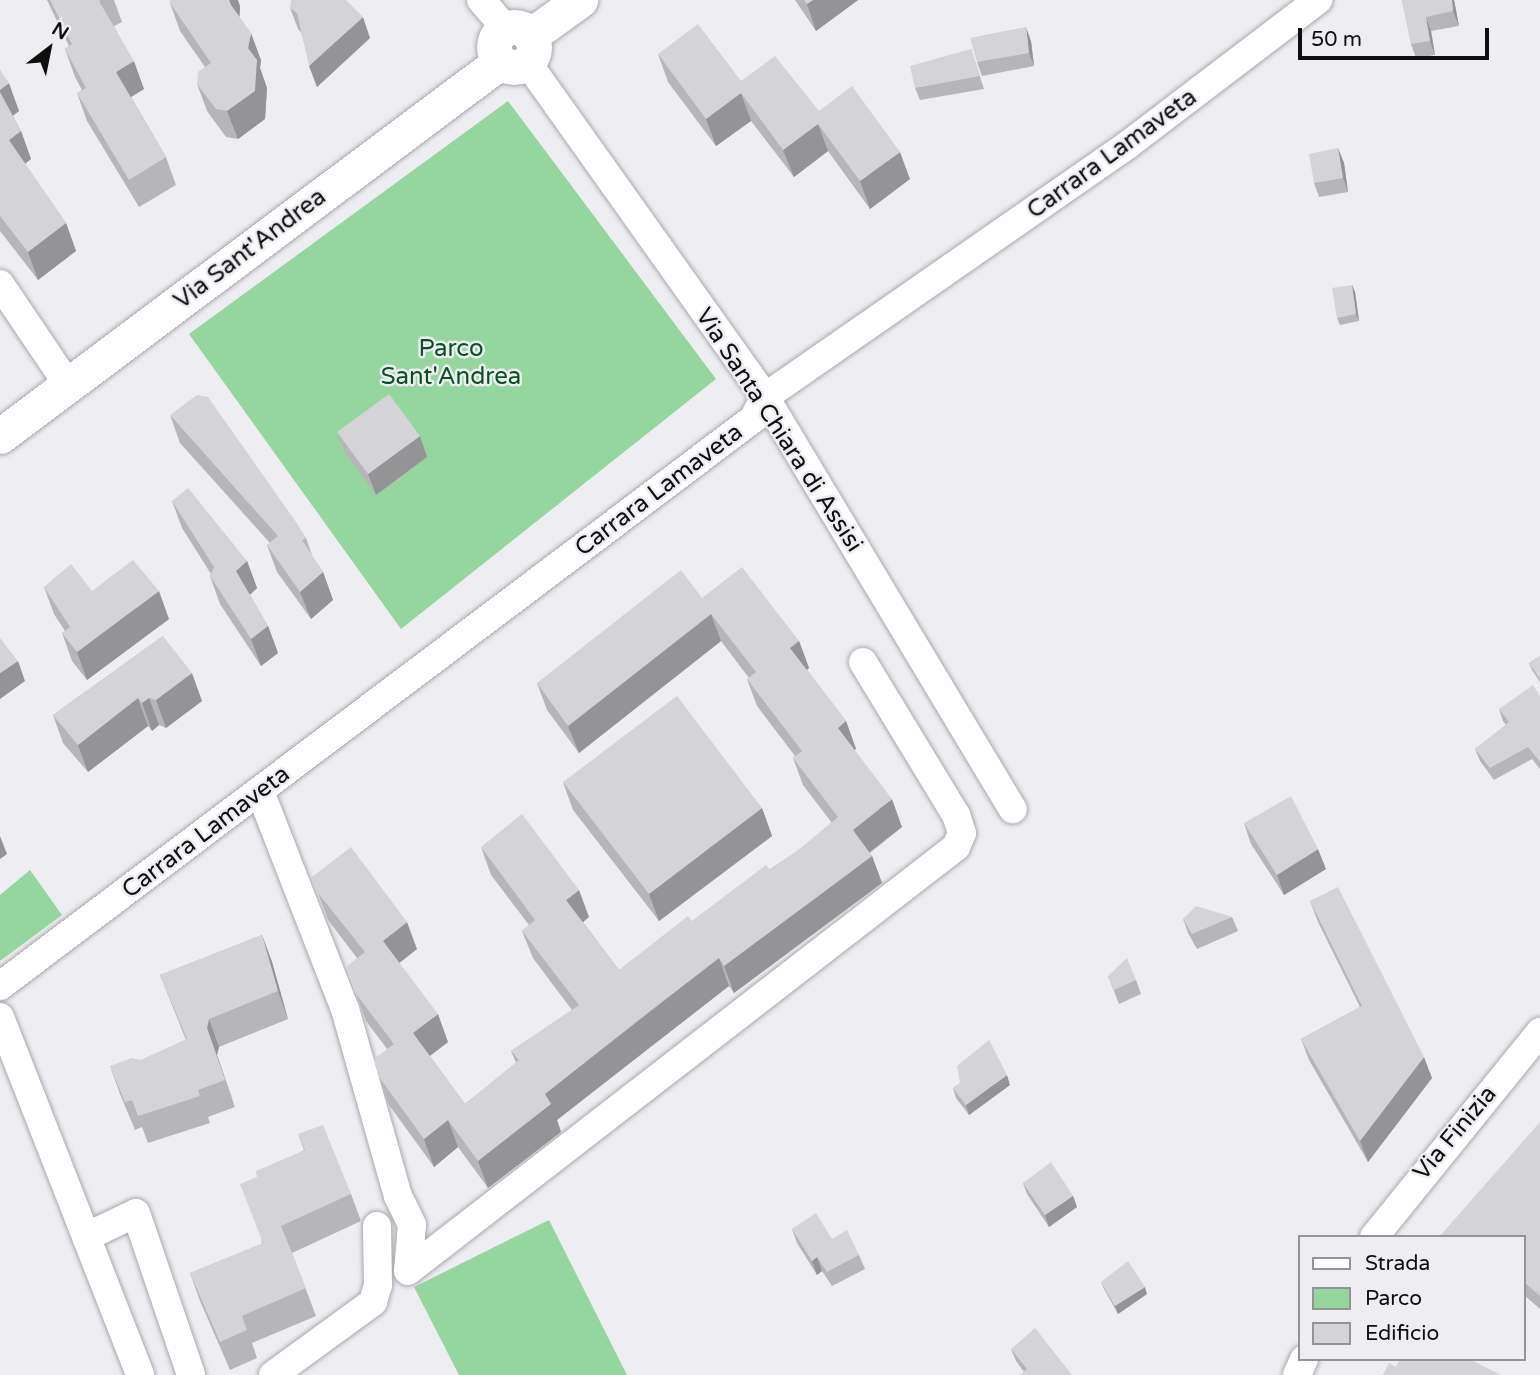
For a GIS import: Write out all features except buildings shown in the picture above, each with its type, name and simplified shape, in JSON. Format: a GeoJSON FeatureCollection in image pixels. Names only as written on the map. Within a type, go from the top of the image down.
{"type":"FeatureCollection","features":[{"type":"Feature","properties":{"kind":"street","name":"Via Santa Chiara di Assisi"},"geometry":{"type":"LineString","coordinates":[[481,0],[765,397],[1013,809]]}},
{"type":"Feature","properties":{"kind":"street","name":"Via Sant'Andrea"},"geometry":{"type":"LineString","coordinates":[[0,436],[580,0]]}},
{"type":"Feature","properties":{"kind":"street","name":"Carrara Lamaveta"},"geometry":{"type":"LineString","coordinates":[[0,986],[261,794],[753,419],[765,397],[1129,144],[1318,0]]}},
{"type":"Feature","properties":{"kind":"street"},"geometry":{"type":"LineString","coordinates":[[0,284],[68,385]]}},
{"type":"Feature","properties":{"kind":"street"},"geometry":{"type":"LineString","coordinates":[[261,794],[345,1009],[398,1196],[412,1225],[408,1271],[956,847],[962,832],[956,815],[863,662]]}},
{"type":"Feature","properties":{"kind":"street"},"geometry":{"type":"LineString","coordinates":[[0,1017],[140,1375]]}},
{"type":"Feature","properties":{"kind":"street","name":"Via Finizia"},"geometry":{"type":"LineString","coordinates":[[1376,1235],[1540,1032]]}},
{"type":"Feature","properties":{"kind":"street"},"geometry":{"type":"LineString","coordinates":[[86,1237],[136,1213],[191,1375]]}},
{"type":"Feature","properties":{"kind":"street"},"geometry":{"type":"LineString","coordinates":[[273,1375],[373,1302],[378,1285],[377,1226]]}},
{"type":"Feature","properties":{"kind":"green space","name":"Parco Sant'Andrea"},"geometry":{"type":"Polygon","coordinates":[[[508,101],[716,379],[401,629],[189,334],[508,101]]]}},
{"type":"Feature","properties":{"kind":"green space"},"geometry":{"type":"Polygon","coordinates":[[[30,870],[62,915],[0,961],[0,895],[30,870]]]}},
{"type":"Feature","properties":{"kind":"green space"},"geometry":{"type":"Polygon","coordinates":[[[549,1220],[627,1375],[459,1375],[414,1287],[549,1220]]]}}]}
